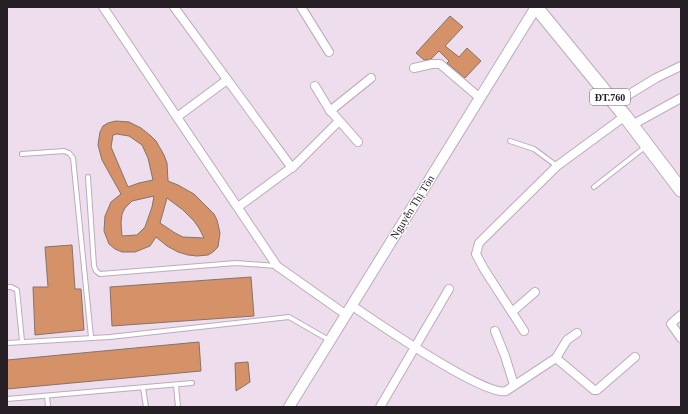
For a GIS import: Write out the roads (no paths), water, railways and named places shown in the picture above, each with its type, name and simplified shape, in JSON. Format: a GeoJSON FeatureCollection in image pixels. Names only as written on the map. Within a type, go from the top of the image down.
{"type":"FeatureCollection","features":[{"type":"Feature","properties":{"kind":"main road","name":"ĐT.760"},"geometry":{"type":"LineString","coordinates":[[536,7],[615,103],[647,145],[679,182]]}},
{"type":"Feature","properties":{"kind":"street"},"geometry":{"type":"LineString","coordinates":[[103,7],[277,266],[345,314]]}},
{"type":"Feature","properties":{"kind":"street"},"geometry":{"type":"LineString","coordinates":[[174,7],[292,168]]}},
{"type":"Feature","properties":{"kind":"street"},"geometry":{"type":"LineString","coordinates":[[301,7],[329,52]]}},
{"type":"Feature","properties":{"kind":"street","name":"Nguyễn Thị Tồn"},"geometry":{"type":"LineString","coordinates":[[289,407],[345,314],[536,7]]}},
{"type":"Feature","properties":{"kind":"street"},"geometry":{"type":"LineString","coordinates":[[414,68],[432,64],[440,64],[480,98]]}},
{"type":"Feature","properties":{"kind":"street"},"geometry":{"type":"LineString","coordinates":[[615,103],[656,78],[681,66]]}},
{"type":"Feature","properties":{"kind":"street"},"geometry":{"type":"LineString","coordinates":[[330,111],[371,78]]}},
{"type":"Feature","properties":{"kind":"street"},"geometry":{"type":"LineString","coordinates":[[177,117],[227,80]]}},
{"type":"Feature","properties":{"kind":"street"},"geometry":{"type":"LineString","coordinates":[[315,86],[330,111],[358,142]]}},
{"type":"Feature","properties":{"kind":"street"},"geometry":{"type":"LineString","coordinates":[[524,331],[476,254],[479,243],[557,166],[628,121],[681,98]]}},
{"type":"Feature","properties":{"kind":"street"},"geometry":{"type":"LineString","coordinates":[[238,207],[292,168],[339,121]]}},
{"type":"Feature","properties":{"kind":"street"},"geometry":{"type":"LineString","coordinates":[[380,407],[449,289]]}},
{"type":"Feature","properties":{"kind":"street"},"geometry":{"type":"LineString","coordinates":[[512,312],[535,292]]}},
{"type":"Feature","properties":{"kind":"street"},"geometry":{"type":"LineString","coordinates":[[351,305],[415,348],[469,378],[498,392],[506,391],[556,358],[566,340],[577,333]]}},
{"type":"Feature","properties":{"kind":"street"},"geometry":{"type":"LineString","coordinates":[[681,315],[671,324],[681,338]]}},
{"type":"Feature","properties":{"kind":"street"},"geometry":{"type":"LineString","coordinates":[[495,331],[514,385]]}},
{"type":"Feature","properties":{"kind":"street"},"geometry":{"type":"LineString","coordinates":[[556,358],[596,390],[635,357]]}},
{"type":"Feature","properties":{"kind":"lane"},"geometry":{"type":"LineString","coordinates":[[510,141],[534,149],[557,166]]}},
{"type":"Feature","properties":{"kind":"lane"},"geometry":{"type":"LineString","coordinates":[[594,187],[647,145]]}},
{"type":"Feature","properties":{"kind":"lane"},"geometry":{"type":"LineString","coordinates":[[22,154],[64,151],[69,153],[73,158],[91,338]]}},
{"type":"Feature","properties":{"kind":"lane"},"geometry":{"type":"LineString","coordinates":[[88,177],[94,266],[96,271],[100,274],[236,263],[277,266]]}},
{"type":"Feature","properties":{"kind":"lane"},"geometry":{"type":"LineString","coordinates":[[7,287],[17,290],[22,341]]}},
{"type":"Feature","properties":{"kind":"lane"},"geometry":{"type":"LineString","coordinates":[[7,343],[91,338],[289,317],[329,341]]}},
{"type":"Feature","properties":{"kind":"lane"},"geometry":{"type":"LineString","coordinates":[[7,399],[192,383]]}},
{"type":"Feature","properties":{"kind":"lane"},"geometry":{"type":"LineString","coordinates":[[176,385],[178,407]]}},
{"type":"Feature","properties":{"kind":"lane"},"geometry":{"type":"LineString","coordinates":[[143,388],[146,407]]}},
{"type":"Feature","properties":{"kind":"lane"},"geometry":{"type":"LineString","coordinates":[[47,396],[48,407]]}}]}
